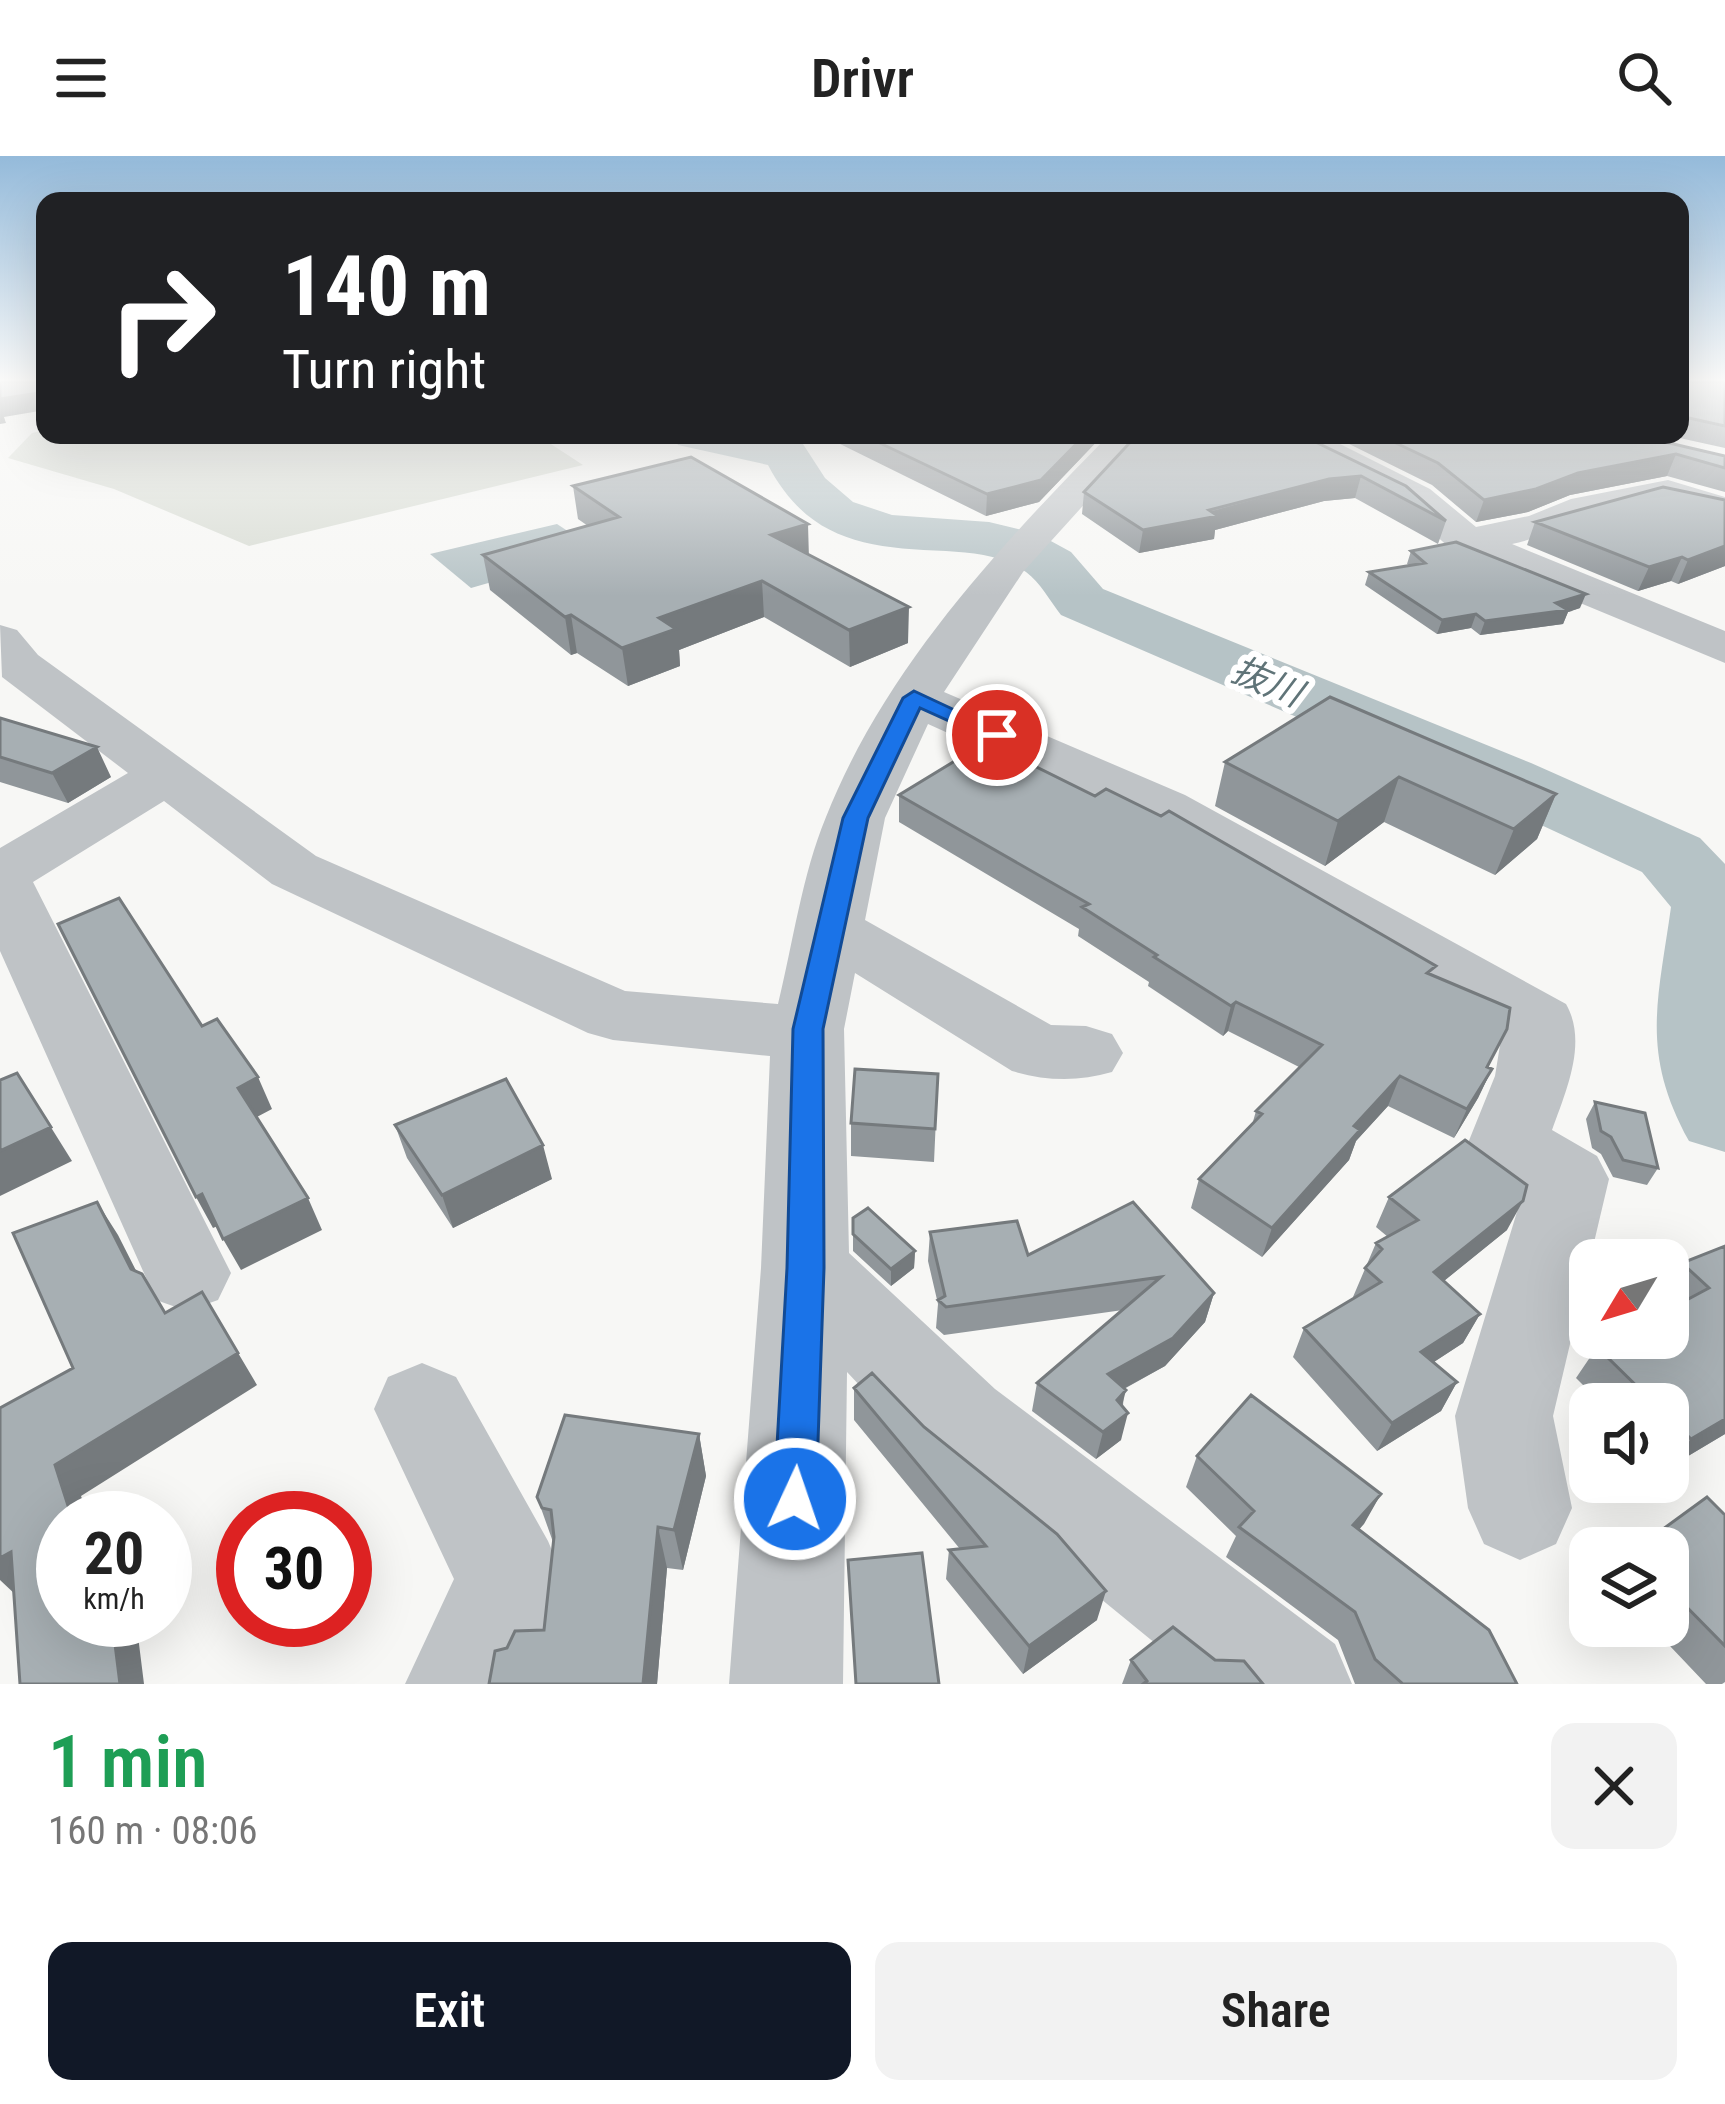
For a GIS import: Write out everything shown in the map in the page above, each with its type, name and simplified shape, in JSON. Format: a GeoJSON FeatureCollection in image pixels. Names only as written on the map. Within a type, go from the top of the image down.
{"type":"FeatureCollection","features":[{"type":"Feature","properties":{"kind":"street"},"geometry":{"type":"LineString","coordinates":[[786,1684],[806,1268],[808,1029],[855,818],[914,698],[1021,549],[1112,453]]}},
{"type":"Feature","properties":{"kind":"street"},"geometry":{"type":"LineString","coordinates":[[1330,453],[1416,497],[1468,541],[1725,648]]}},
{"type":"Feature","properties":{"kind":"street"},"geometry":{"type":"LineString","coordinates":[[1468,541],[1541,526],[1571,511],[1668,492],[1725,510]]}},
{"type":"Feature","properties":{"kind":"street"},"geometry":{"type":"LineString","coordinates":[[1669,623],[1725,597]]}},
{"type":"Feature","properties":{"kind":"street"},"geometry":{"type":"LineString","coordinates":[[7,663],[294,871],[614,1015],[748,1031],[808,1029]]}},
{"type":"Feature","properties":{"kind":"street"},"geometry":{"type":"LineString","coordinates":[[914,698],[1164,808],[1540,1022],[1533,1076],[1508,1143],[1568,1179],[1504,1416],[1520,1508]]}},
{"type":"Feature","properties":{"kind":"street"},"geometry":{"type":"LineString","coordinates":[[166,776],[0,877],[187,1274]]}},
{"type":"Feature","properties":{"kind":"street"},"geometry":{"type":"LineString","coordinates":[[830,928],[1038,1052],[1086,1053]]}},
{"type":"Feature","properties":{"kind":"street"},"geometry":{"type":"LineString","coordinates":[[806,1268],[960,1422],[1294,1684]]}},
{"type":"Feature","properties":{"kind":"street"},"geometry":{"type":"LineString","coordinates":[[422,1409],[510,1579],[462,1684]]}},
{"type":"Feature","properties":{"kind":"shaded area"},"geometry":{"type":"Polygon","coordinates":[[[13,453],[565,453],[583,465],[249,546],[114,489],[8,458],[13,453]]]}},
{"type":"Feature","properties":{"kind":"shaded area"},"geometry":{"type":"Polygon","coordinates":[[[557,524],[598,551],[471,588],[430,554],[557,524]]]}},
{"type":"Feature","properties":{"kind":"building"},"geometry":{"type":"Polygon","coordinates":[[[901,453],[1067,453],[1041,480],[987,494],[901,453]]]}},
{"type":"Feature","properties":{"kind":"building"},"geometry":{"type":"Polygon","coordinates":[[[1120,453],[1339,453],[1406,486],[1446,521],[1361,476],[1329,479],[1209,510],[1218,516],[1143,530],[1084,492],[1120,453]]]}},
{"type":"Feature","properties":{"kind":"building"},"geometry":{"type":"Polygon","coordinates":[[[1418,453],[1713,453],[1725,456],[1725,468],[1676,454],[1578,473],[1536,489],[1484,500],[1438,463],[1418,453]]]}},
{"type":"Feature","properties":{"kind":"building"},"geometry":{"type":"Polygon","coordinates":[[[691,457],[808,524],[771,535],[909,607],[849,630],[762,581],[659,618],[676,629],[622,648],[571,615],[565,617],[483,555],[619,517],[573,486],[691,457]]]}},
{"type":"Feature","properties":{"kind":"building"},"geometry":{"type":"Polygon","coordinates":[[[1663,487],[1725,500],[1725,546],[1688,560],[1682,557],[1649,567],[1535,522],[1663,487]]]}},
{"type":"Feature","properties":{"kind":"building"},"geometry":{"type":"Polygon","coordinates":[[[1456,542],[1586,594],[1556,603],[1568,610],[1485,621],[1476,614],[1442,620],[1369,572],[1425,563],[1411,551],[1456,542]]]}},
{"type":"Feature","properties":{"kind":"building"},"geometry":{"type":"Polygon","coordinates":[[[1330,697],[1556,794],[1514,829],[1399,777],[1338,821],[1225,762],[1330,697]]]}},
{"type":"Feature","properties":{"kind":"building"},"geometry":{"type":"Polygon","coordinates":[[[0,718],[97,747],[52,773],[0,757],[0,718]]]}},
{"type":"Feature","properties":{"kind":"building"},"geometry":{"type":"Polygon","coordinates":[[[986,742],[1095,796],[1106,789],[1161,816],[1169,811],[1436,966],[1427,973],[1510,1008],[1507,1029],[1487,1067],[1492,1069],[1467,1109],[1400,1076],[1354,1126],[1360,1130],[1272,1228],[1199,1179],[1262,1114],[1256,1111],[1322,1045],[1236,1002],[1231,1006],[1082,907],[1089,904],[899,795],[986,742]]]}},
{"type":"Feature","properties":{"kind":"building"},"geometry":{"type":"Polygon","coordinates":[[[119,898],[202,1026],[217,1019],[258,1077],[238,1088],[308,1198],[223,1239],[202,1194],[196,1197],[58,924],[119,898]]]}},
{"type":"Feature","properties":{"kind":"building"},"geometry":{"type":"Polygon","coordinates":[[[855,1069],[938,1074],[935,1129],[851,1123],[855,1069]]]}},
{"type":"Feature","properties":{"kind":"building"},"geometry":{"type":"Polygon","coordinates":[[[17,1073],[51,1127],[0,1151],[0,1080],[17,1073]]]}},
{"type":"Feature","properties":{"kind":"building"},"geometry":{"type":"Polygon","coordinates":[[[506,1079],[543,1145],[442,1195],[395,1125],[506,1079]]]}},
{"type":"Feature","properties":{"kind":"building"},"geometry":{"type":"Polygon","coordinates":[[[1595,1102],[1645,1113],[1658,1168],[1623,1160],[1611,1137],[1601,1131],[1595,1102]]]}},
{"type":"Feature","properties":{"kind":"building"},"geometry":{"type":"Polygon","coordinates":[[[1465,1140],[1527,1185],[1523,1201],[1434,1272],[1480,1314],[1421,1352],[1457,1382],[1392,1423],[1304,1328],[1381,1282],[1365,1268],[1382,1249],[1376,1243],[1418,1220],[1389,1197],[1465,1140]]]}},
{"type":"Feature","properties":{"kind":"building"},"geometry":{"type":"Polygon","coordinates":[[[97,1202],[131,1269],[142,1274],[165,1313],[202,1292],[238,1353],[55,1465],[63,1491],[36,1491],[36,1647],[115,1647],[120,1684],[20,1684],[11,1552],[0,1558],[0,1408],[73,1368],[13,1233],[97,1202]]]}},
{"type":"Feature","properties":{"kind":"building"},"geometry":{"type":"Polygon","coordinates":[[[1133,1202],[1214,1293],[1173,1338],[1108,1374],[1126,1390],[1117,1400],[1128,1413],[1103,1432],[1037,1383],[1161,1277],[946,1307],[938,1300],[945,1296],[930,1232],[1017,1221],[1028,1255],[1133,1202]]]}},
{"type":"Feature","properties":{"kind":"building"},"geometry":{"type":"Polygon","coordinates":[[[868,1208],[915,1251],[891,1269],[853,1234],[853,1218],[868,1208]]]}},
{"type":"Feature","properties":{"kind":"building"},"geometry":{"type":"Polygon","coordinates":[[[1725,1246],[1725,1419],[1691,1439],[1689,1383],[1634,1383],[1609,1359],[1689,1359],[1689,1299],[1709,1288],[1689,1269],[1689,1260],[1725,1246]]]}},
{"type":"Feature","properties":{"kind":"building"},"geometry":{"type":"Polygon","coordinates":[[[872,1373],[924,1427],[1057,1534],[1106,1591],[1029,1646],[949,1550],[986,1546],[854,1388],[872,1373]]]}},
{"type":"Feature","properties":{"kind":"building"},"geometry":{"type":"Polygon","coordinates":[[[1251,1395],[1381,1494],[1353,1525],[1489,1630],[1517,1684],[1403,1684],[1375,1659],[1355,1612],[1239,1527],[1254,1511],[1197,1456],[1251,1395]]]}},
{"type":"Feature","properties":{"kind":"building"},"geometry":{"type":"Polygon","coordinates":[[[565,1415],[699,1434],[674,1530],[658,1527],[643,1684],[489,1684],[495,1651],[507,1648],[515,1631],[544,1630],[554,1537],[551,1510],[542,1508],[537,1497],[565,1415]]]}},
{"type":"Feature","properties":{"kind":"building"},"geometry":{"type":"Polygon","coordinates":[[[1707,1497],[1725,1515],[1725,1646],[1689,1609],[1689,1527],[1666,1527],[1707,1497]]]}},
{"type":"Feature","properties":{"kind":"building"},"geometry":{"type":"Polygon","coordinates":[[[922,1553],[939,1684],[856,1684],[848,1560],[922,1553]]]}},
{"type":"Feature","properties":{"kind":"building"},"geometry":{"type":"Polygon","coordinates":[[[1173,1627],[1215,1660],[1244,1661],[1263,1684],[1143,1684],[1147,1681],[1131,1660],[1173,1627]]]}},
{"type":"Feature","properties":{"kind":"waterway","name":"抜川"},"geometry":{"type":"LineString","coordinates":[[783,453],[811,493],[835,514],[892,532],[989,539],[1019,546],[1051,564],[1082,602],[1504,779],[1671,855],[1714,903],[1704,1037],[1713,1088],[1725,1113]]}},
{"type":"Feature","properties":{"kind":"route"},"geometry":{"type":"LineString","coordinates":[[795,1499],[806,1268],[808,1029],[855,818],[914,698],[997,735]]}}]}
